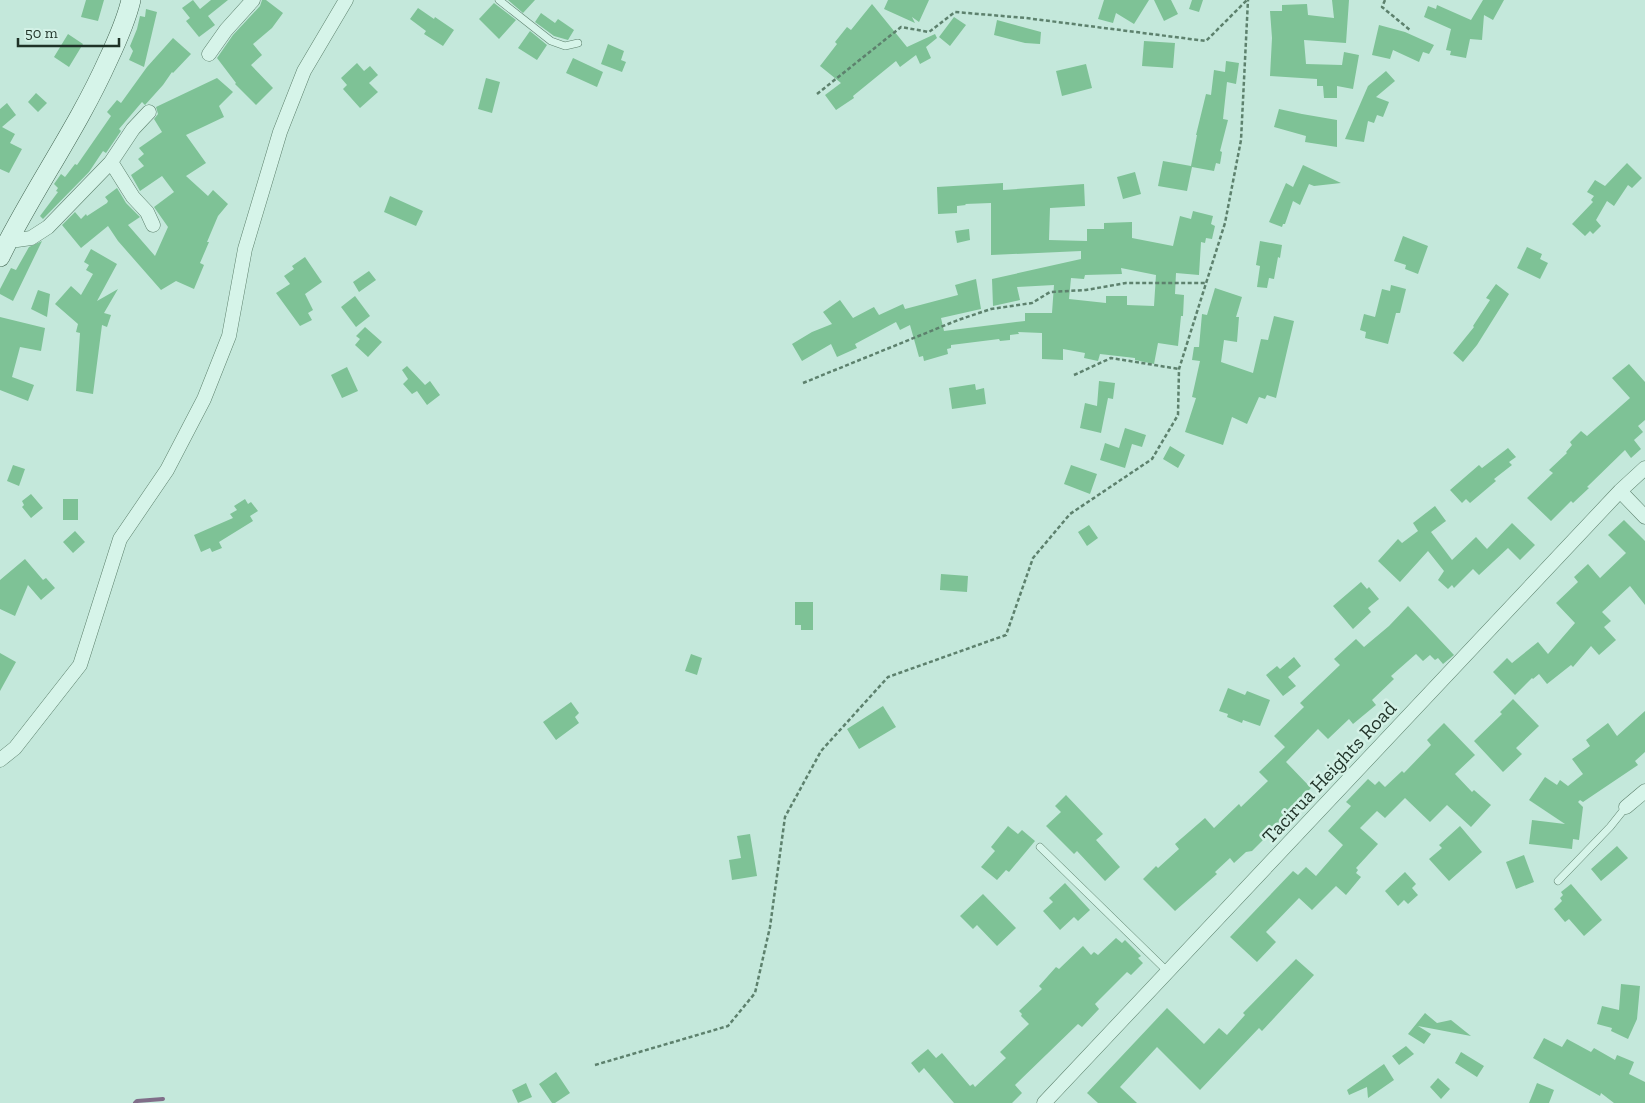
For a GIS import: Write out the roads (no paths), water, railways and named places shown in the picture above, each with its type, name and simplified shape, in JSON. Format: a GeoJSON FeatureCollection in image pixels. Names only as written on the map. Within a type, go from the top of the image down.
{"type":"FeatureCollection","features":[{"type":"Feature","properties":{"kind":"main road"},"geometry":{"type":"LineString","coordinates":[[0,257],[98,82],[116,43],[131,0]]}},
{"type":"Feature","properties":{"kind":"street"},"geometry":{"type":"LineString","coordinates":[[209,54],[226,30],[253,0]]}},
{"type":"Feature","properties":{"kind":"street"},"geometry":{"type":"LineString","coordinates":[[0,760],[15,748],[80,665],[120,539],[167,470],[204,399],[228,336],[244,249],[280,132],[304,71],[346,0]]}},
{"type":"Feature","properties":{"kind":"street"},"geometry":{"type":"LineString","coordinates":[[9,239],[25,240],[41,233],[111,162],[133,129],[149,112]]}},
{"type":"Feature","properties":{"kind":"street"},"geometry":{"type":"LineString","coordinates":[[111,162],[133,197],[147,212],[153,225]]}},
{"type":"Feature","properties":{"kind":"street","name":"Tacirua Heights Road"},"geometry":{"type":"LineString","coordinates":[[1044,1103],[1620,491],[1645,468]]}},
{"type":"Feature","properties":{"kind":"street"},"geometry":{"type":"LineString","coordinates":[[1620,491],[1645,517]]}},
{"type":"Feature","properties":{"kind":"street"},"geometry":{"type":"LineString","coordinates":[[1626,807],[1645,791]]}},
{"type":"Feature","properties":{"kind":"lane"},"geometry":{"type":"LineString","coordinates":[[499,0],[551,41],[565,46],[578,43]]}},
{"type":"Feature","properties":{"kind":"lane"},"geometry":{"type":"LineString","coordinates":[[1558,881],[1610,827],[1626,807]]}},
{"type":"Feature","properties":{"kind":"lane"},"geometry":{"type":"LineString","coordinates":[[1040,847],[1168,972]]}},
{"type":"Feature","properties":{"kind":"waterway"},"geometry":{"type":"LineString","coordinates":[[135,1103],[137,1101],[163,1099]]}}]}
